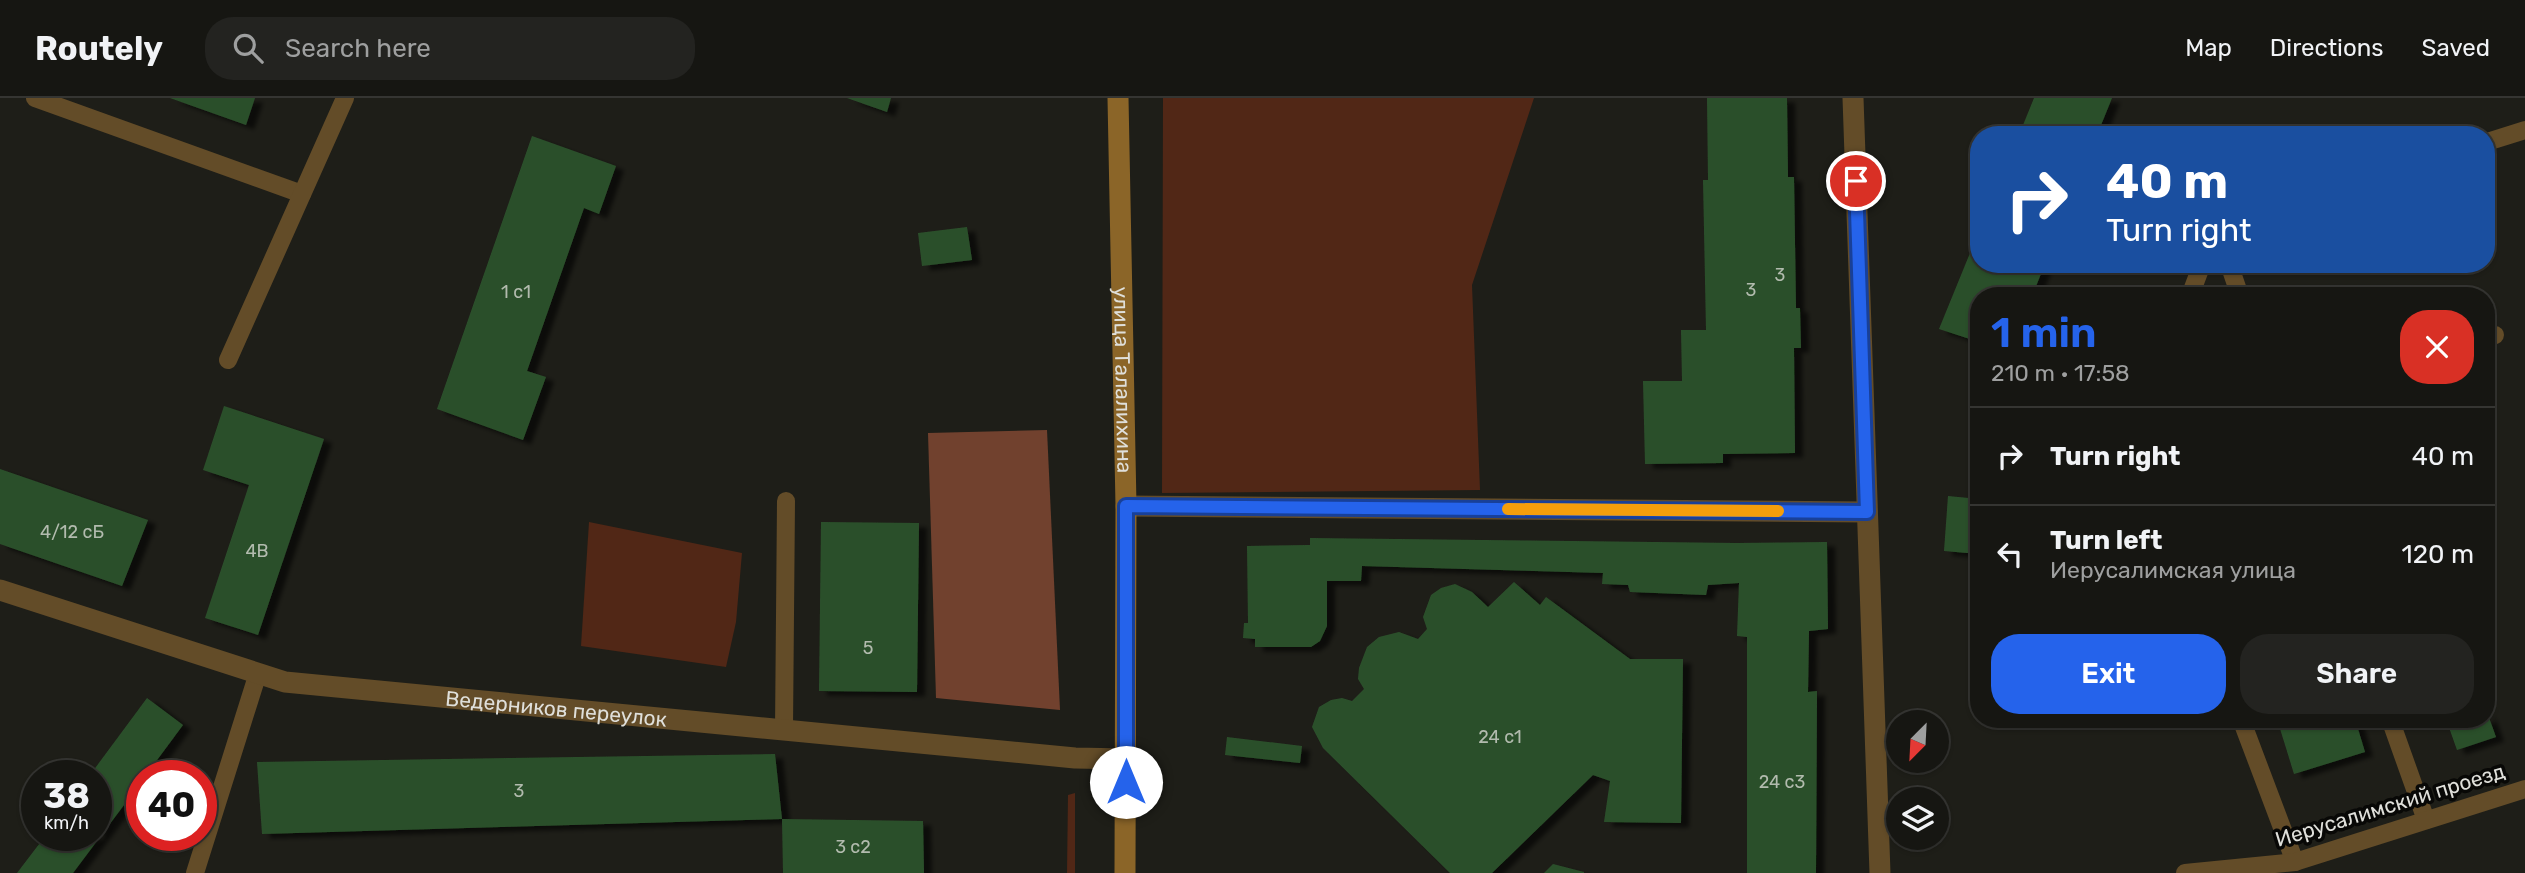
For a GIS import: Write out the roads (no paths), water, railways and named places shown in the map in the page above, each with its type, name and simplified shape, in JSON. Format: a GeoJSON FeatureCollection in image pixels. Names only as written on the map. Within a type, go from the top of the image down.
{"type":"FeatureCollection","features":[{"type":"Feature","properties":{"kind":"street","name":"улица Талалихина"},"geometry":{"type":"LineString","coordinates":[[1118,98],[1126,506],[1125,873]]}},
{"type":"Feature","properties":{"kind":"street"},"geometry":{"type":"LineString","coordinates":[[1853,98],[1880,873]]}},
{"type":"Feature","properties":{"kind":"street"},"geometry":{"type":"LineString","coordinates":[[1126,506],[1867,512]]}},
{"type":"Feature","properties":{"kind":"street","name":"Ведерников переулок"},"geometry":{"type":"LineString","coordinates":[[0,590],[285,682],[1075,758],[1126,759]]}},
{"type":"Feature","properties":{"kind":"lane"},"geometry":{"type":"LineString","coordinates":[[35,98],[302,194]]}},
{"type":"Feature","properties":{"kind":"lane"},"geometry":{"type":"LineString","coordinates":[[228,360],[345,98]]}},
{"type":"Feature","properties":{"kind":"lane"},"geometry":{"type":"LineString","coordinates":[[2495,139],[2525,130]]}},
{"type":"Feature","properties":{"kind":"lane"},"geometry":{"type":"LineString","coordinates":[[784,729],[786,501]]}},
{"type":"Feature","properties":{"kind":"lane"},"geometry":{"type":"LineString","coordinates":[[195,873],[258,673]]}},
{"type":"Feature","properties":{"kind":"lane"},"geometry":{"type":"LineString","coordinates":[[2244,728],[2295,862]]}},
{"type":"Feature","properties":{"kind":"lane"},"geometry":{"type":"LineString","coordinates":[[2393,728],[2426,820]]}},
{"type":"Feature","properties":{"kind":"lane","name":"Иерусалимский проезд"},"geometry":{"type":"LineString","coordinates":[[2185,873],[2295,862],[2525,789]]}}]}
